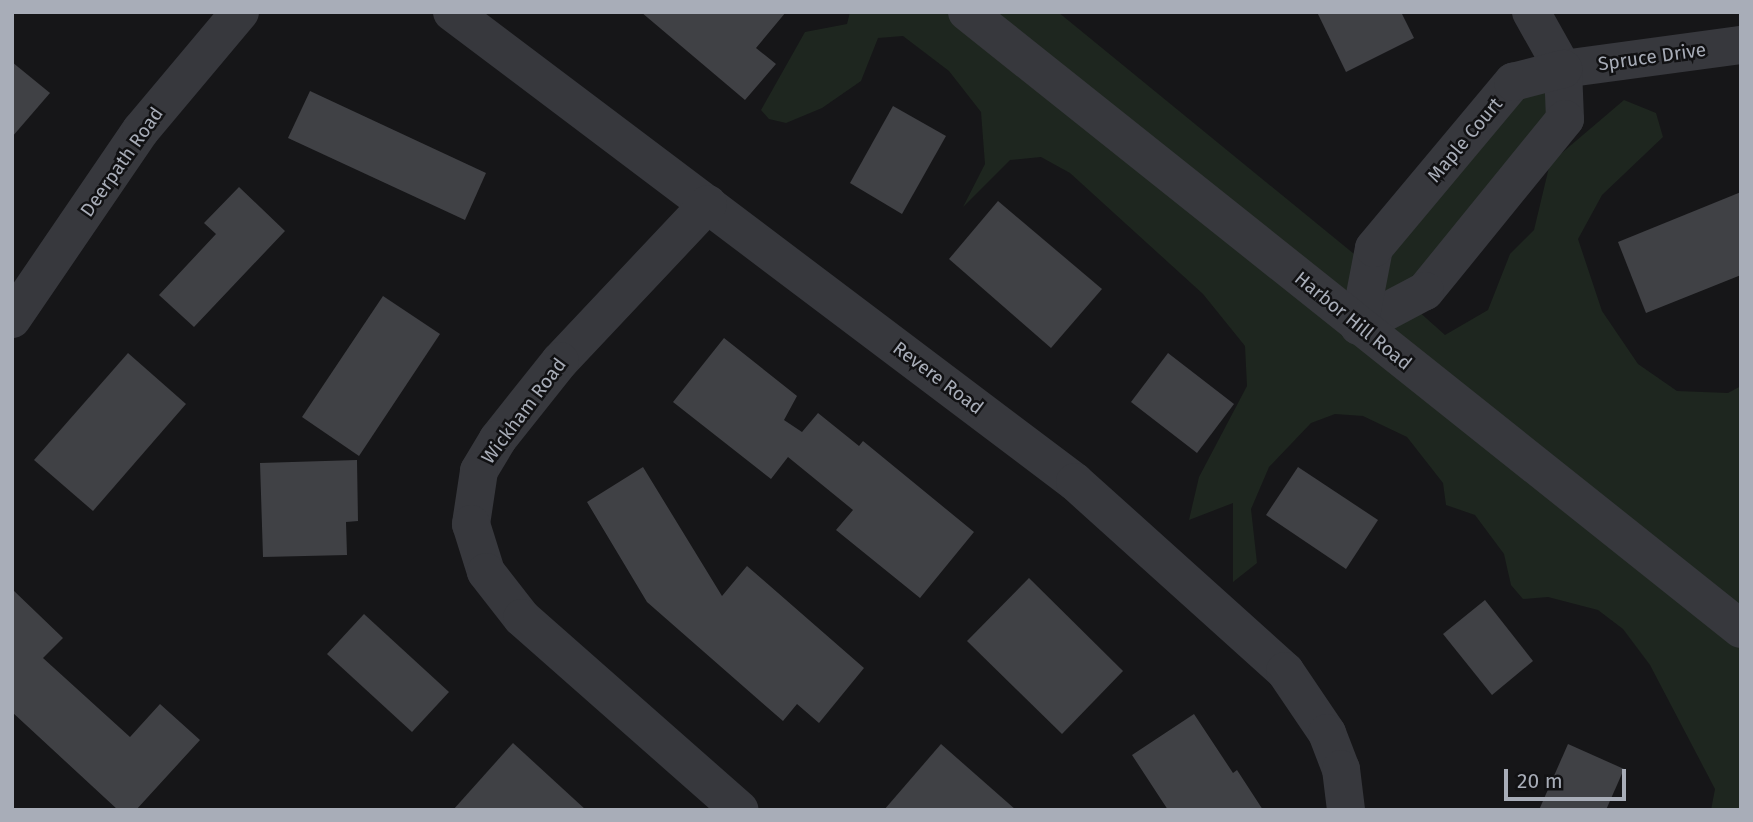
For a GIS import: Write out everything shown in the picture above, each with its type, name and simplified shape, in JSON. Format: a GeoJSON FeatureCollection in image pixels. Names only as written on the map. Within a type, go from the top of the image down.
{"type":"FeatureCollection","features":[{"type":"Feature","properties":{"kind":"street","name":"Deerpath Road"},"geometry":{"type":"LineString","coordinates":[[12,319],[141,130],[240,12]]}},
{"type":"Feature","properties":{"kind":"street","name":"Revere Road"},"geometry":{"type":"LineString","coordinates":[[452,12],[1075,482],[1285,671],[1327,733],[1341,769],[1346,810]]}},
{"type":"Feature","properties":{"kind":"street","name":"Harbor Hill Road"},"geometry":{"type":"LineString","coordinates":[[967,12],[1741,629]]}},
{"type":"Feature","properties":{"kind":"street"},"geometry":{"type":"LineString","coordinates":[[1359,326],[1425,291],[1565,119],[1563,69],[1531,12]]}},
{"type":"Feature","properties":{"kind":"street","name":"Spruce Drive"},"geometry":{"type":"LineString","coordinates":[[1563,69],[1741,45]]}},
{"type":"Feature","properties":{"kind":"street","name":"Maple Court"},"geometry":{"type":"LineString","coordinates":[[1359,326],[1374,248],[1513,82],[1563,69]]}},
{"type":"Feature","properties":{"kind":"street","name":"Wickham Road"},"geometry":{"type":"LineString","coordinates":[[708,204],[560,361],[498,439],[479,471],[471,524],[486,572],[522,618],[740,810]]}},
{"type":"Feature","properties":{"kind":"shaded area"},"geometry":{"type":"Polygon","coordinates":[[[850,12],[1058,12],[1370,267],[1513,82],[1563,69],[1565,119],[1407,301],[1445,335],[1488,310],[1510,254],[1534,230],[1550,163],[1624,100],[1656,113],[1663,137],[1602,195],[1578,239],[1602,311],[1638,364],[1677,391],[1728,393],[1741,386],[1741,810],[1711,810],[1715,789],[1650,665],[1623,629],[1598,610],[1548,597],[1523,599],[1511,585],[1504,554],[1475,515],[1446,505],[1443,483],[1407,437],[1363,416],[1335,414],[1311,423],[1269,467],[1251,509],[1257,563],[1233,582],[1233,503],[1189,520],[1199,477],[1247,386],[1245,346],[1203,294],[1070,173],[1041,157],[1010,160],[963,207],[985,164],[981,112],[949,71],[903,36],[878,38],[861,81],[822,108],[786,123],[769,119],[761,110],[805,32],[847,24],[850,12]]]}},
{"type":"Feature","properties":{"kind":"building"},"geometry":{"type":"Polygon","coordinates":[[[641,12],[786,12],[756,48],[776,64],[745,100],[641,12]]]}},
{"type":"Feature","properties":{"kind":"building"},"geometry":{"type":"Polygon","coordinates":[[[1317,12],[1401,12],[1414,38],[1346,72],[1317,12]]]}},
{"type":"Feature","properties":{"kind":"building"},"geometry":{"type":"Polygon","coordinates":[[[12,62],[50,93],[12,137],[12,62]]]}},
{"type":"Feature","properties":{"kind":"building"},"geometry":{"type":"Polygon","coordinates":[[[310,91],[486,173],[465,220],[288,138],[310,91]]]}},
{"type":"Feature","properties":{"kind":"building"},"geometry":{"type":"Polygon","coordinates":[[[893,106],[946,136],[902,214],[850,183],[893,106]]]}},
{"type":"Feature","properties":{"kind":"building"},"geometry":{"type":"Polygon","coordinates":[[[239,187],[285,231],[194,327],[159,295],[216,234],[204,223],[239,187]]]}},
{"type":"Feature","properties":{"kind":"building"},"geometry":{"type":"Polygon","coordinates":[[[1741,192],[1741,275],[1646,313],[1618,242],[1741,192]]]}},
{"type":"Feature","properties":{"kind":"building"},"geometry":{"type":"Polygon","coordinates":[[[998,201],[1102,289],[1051,348],[949,259],[998,201]]]}},
{"type":"Feature","properties":{"kind":"building"},"geometry":{"type":"Polygon","coordinates":[[[383,296],[440,334],[359,456],[302,417],[383,296]]]}},
{"type":"Feature","properties":{"kind":"building"},"geometry":{"type":"Polygon","coordinates":[[[724,338],[797,396],[784,420],[802,432],[818,413],[859,446],[863,441],[974,532],[920,598],[836,530],[853,510],[788,457],[771,479],[673,402],[724,338]]]}},
{"type":"Feature","properties":{"kind":"building"},"geometry":{"type":"Polygon","coordinates":[[[128,353],[186,404],[93,511],[34,460],[128,353]]]}},
{"type":"Feature","properties":{"kind":"building"},"geometry":{"type":"Polygon","coordinates":[[[1168,353],[1234,404],[1197,453],[1131,402],[1168,353]]]}},
{"type":"Feature","properties":{"kind":"building"},"geometry":{"type":"Polygon","coordinates":[[[357,460],[358,521],[346,522],[347,555],[263,557],[260,463],[357,460]]]}},
{"type":"Feature","properties":{"kind":"building"},"geometry":{"type":"Polygon","coordinates":[[[643,467],[722,596],[747,566],[864,668],[819,723],[797,704],[783,721],[647,602],[587,502],[643,467]]]}},
{"type":"Feature","properties":{"kind":"building"},"geometry":{"type":"Polygon","coordinates":[[[1298,467],[1378,520],[1346,569],[1266,515],[1298,467]]]}},
{"type":"Feature","properties":{"kind":"building"},"geometry":{"type":"Polygon","coordinates":[[[1029,578],[1123,671],[1062,734],[967,641],[1029,578]]]}},
{"type":"Feature","properties":{"kind":"building"},"geometry":{"type":"Polygon","coordinates":[[[12,589],[63,638],[43,658],[130,737],[160,704],[200,740],[136,810],[118,810],[12,712],[12,589]]]}},
{"type":"Feature","properties":{"kind":"building"},"geometry":{"type":"Polygon","coordinates":[[[1485,600],[1533,661],[1492,695],[1443,634],[1485,600]]]}},
{"type":"Feature","properties":{"kind":"building"},"geometry":{"type":"Polygon","coordinates":[[[364,614],[449,692],[412,732],[327,654],[364,614]]]}},
{"type":"Feature","properties":{"kind":"building"},"geometry":{"type":"Polygon","coordinates":[[[1194,714],[1233,773],[1237,770],[1263,810],[1168,810],[1132,755],[1194,714]]]}},
{"type":"Feature","properties":{"kind":"building"},"geometry":{"type":"Polygon","coordinates":[[[513,743],[586,810],[453,810],[513,743]]]}},
{"type":"Feature","properties":{"kind":"building"},"geometry":{"type":"Polygon","coordinates":[[[941,744],[1016,810],[884,810],[941,744]]]}},
{"type":"Feature","properties":{"kind":"building"},"geometry":{"type":"Polygon","coordinates":[[[1568,744],[1624,769],[1606,810],[1539,810],[1568,744]]]}}]}
